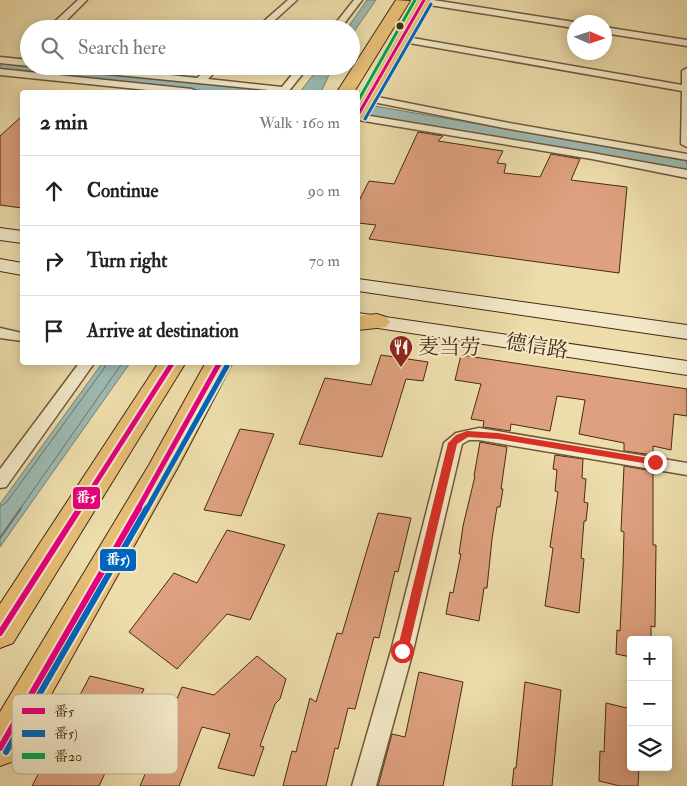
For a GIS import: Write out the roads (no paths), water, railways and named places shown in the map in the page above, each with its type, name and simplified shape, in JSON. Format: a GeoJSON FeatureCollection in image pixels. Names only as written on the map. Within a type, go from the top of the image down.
{"type":"FeatureCollection","features":[{"type":"Feature","properties":{"kind":"highway"},"geometry":{"type":"LineString","coordinates":[[360,69],[404,0]]}},
{"type":"Feature","properties":{"kind":"highway"},"geometry":{"type":"LineString","coordinates":[[362,108],[424,0]]}},
{"type":"Feature","properties":{"kind":"highway"},"geometry":{"type":"LineString","coordinates":[[346,90],[356,75]]}},
{"type":"Feature","properties":{"kind":"highway"},"geometry":{"type":"LineString","coordinates":[[0,633],[171,365]]}},
{"type":"Feature","properties":{"kind":"highway"},"geometry":{"type":"LineString","coordinates":[[31,694],[163,467],[213,376],[228,365]]}},
{"type":"Feature","properties":{"kind":"highway"},"geometry":{"type":"LineString","coordinates":[[0,748],[12,727]]}},
{"type":"Feature","properties":{"kind":"main road"},"geometry":{"type":"LineString","coordinates":[[0,234],[20,237]]}},
{"type":"Feature","properties":{"kind":"main road"},"geometry":{"type":"LineString","coordinates":[[0,265],[20,269]]}},
{"type":"Feature","properties":{"kind":"main road","name":"德信路"},"geometry":{"type":"LineString","coordinates":[[360,285],[687,332]]}},
{"type":"Feature","properties":{"kind":"main road","name":"德信路"},"geometry":{"type":"LineString","coordinates":[[364,321],[687,368]]}},
{"type":"Feature","properties":{"kind":"street"},"geometry":{"type":"LineString","coordinates":[[62,20],[83,0]]}},
{"type":"Feature","properties":{"kind":"street"},"geometry":{"type":"LineString","coordinates":[[270,20],[293,0]]}},
{"type":"Feature","properties":{"kind":"street"},"geometry":{"type":"LineString","coordinates":[[342,20],[358,0]]}},
{"type":"Feature","properties":{"kind":"street"},"geometry":{"type":"LineString","coordinates":[[424,0],[567,24]]}},
{"type":"Feature","properties":{"kind":"street"},"geometry":{"type":"LineString","coordinates":[[612,31],[687,43]]}},
{"type":"Feature","properties":{"kind":"street"},"geometry":{"type":"LineString","coordinates":[[401,39],[687,89]]}},
{"type":"Feature","properties":{"kind":"street"},"geometry":{"type":"LineString","coordinates":[[0,60],[20,62]]}},
{"type":"Feature","properties":{"kind":"street"},"geometry":{"type":"LineString","coordinates":[[687,71],[687,144]]}},
{"type":"Feature","properties":{"kind":"street"},"geometry":{"type":"LineString","coordinates":[[0,72],[20,74]]}},
{"type":"Feature","properties":{"kind":"street"},"geometry":{"type":"LineString","coordinates":[[29,75],[173,90]]}},
{"type":"Feature","properties":{"kind":"street"},"geometry":{"type":"LineString","coordinates":[[143,75],[276,90]]}},
{"type":"Feature","properties":{"kind":"street"},"geometry":{"type":"LineString","coordinates":[[199,81],[206,75]]}},
{"type":"Feature","properties":{"kind":"street"},"geometry":{"type":"LineString","coordinates":[[285,90],[297,75]]}},
{"type":"Feature","properties":{"kind":"street"},"geometry":{"type":"LineString","coordinates":[[362,108],[504,125],[687,157]]}},
{"type":"Feature","properties":{"kind":"street"},"geometry":{"type":"LineString","coordinates":[[362,108],[687,174]]}},
{"type":"Feature","properties":{"kind":"street"},"geometry":{"type":"LineString","coordinates":[[0,333],[20,337]]}},
{"type":"Feature","properties":{"kind":"street"},"geometry":{"type":"LineString","coordinates":[[0,482],[86,365]]}},
{"type":"Feature","properties":{"kind":"street"},"geometry":{"type":"LineString","coordinates":[[364,786],[402,651],[453,443],[467,434],[478,434],[687,469]]}},
{"type":"Feature","properties":{"kind":"water"},"geometry":{"type":"Polygon","coordinates":[[[367,0],[376,0],[360,23],[360,20],[353,20],[367,0]]]}},
{"type":"Feature","properties":{"kind":"water"},"geometry":{"type":"Polygon","coordinates":[[[0,63],[20,65],[20,71],[0,69],[0,63]]]}},
{"type":"Feature","properties":{"kind":"water"},"geometry":{"type":"Polygon","coordinates":[[[57,75],[116,75],[262,90],[199,90],[57,75]]]}},
{"type":"Feature","properties":{"kind":"water"},"geometry":{"type":"Polygon","coordinates":[[[313,75],[329,75],[322,90],[302,90],[313,75]]]}},
{"type":"Feature","properties":{"kind":"water"},"geometry":{"type":"Polygon","coordinates":[[[360,103],[687,161],[687,170],[360,114],[360,103]]]}},
{"type":"Feature","properties":{"kind":"water"},"geometry":{"type":"Polygon","coordinates":[[[101,365],[129,365],[0,547],[0,504],[101,365]]]}},
{"type":"Feature","properties":{"kind":"place","name":"麦当劳"},"geometry":{"type":"Point","coordinates":[401,368]}}]}
